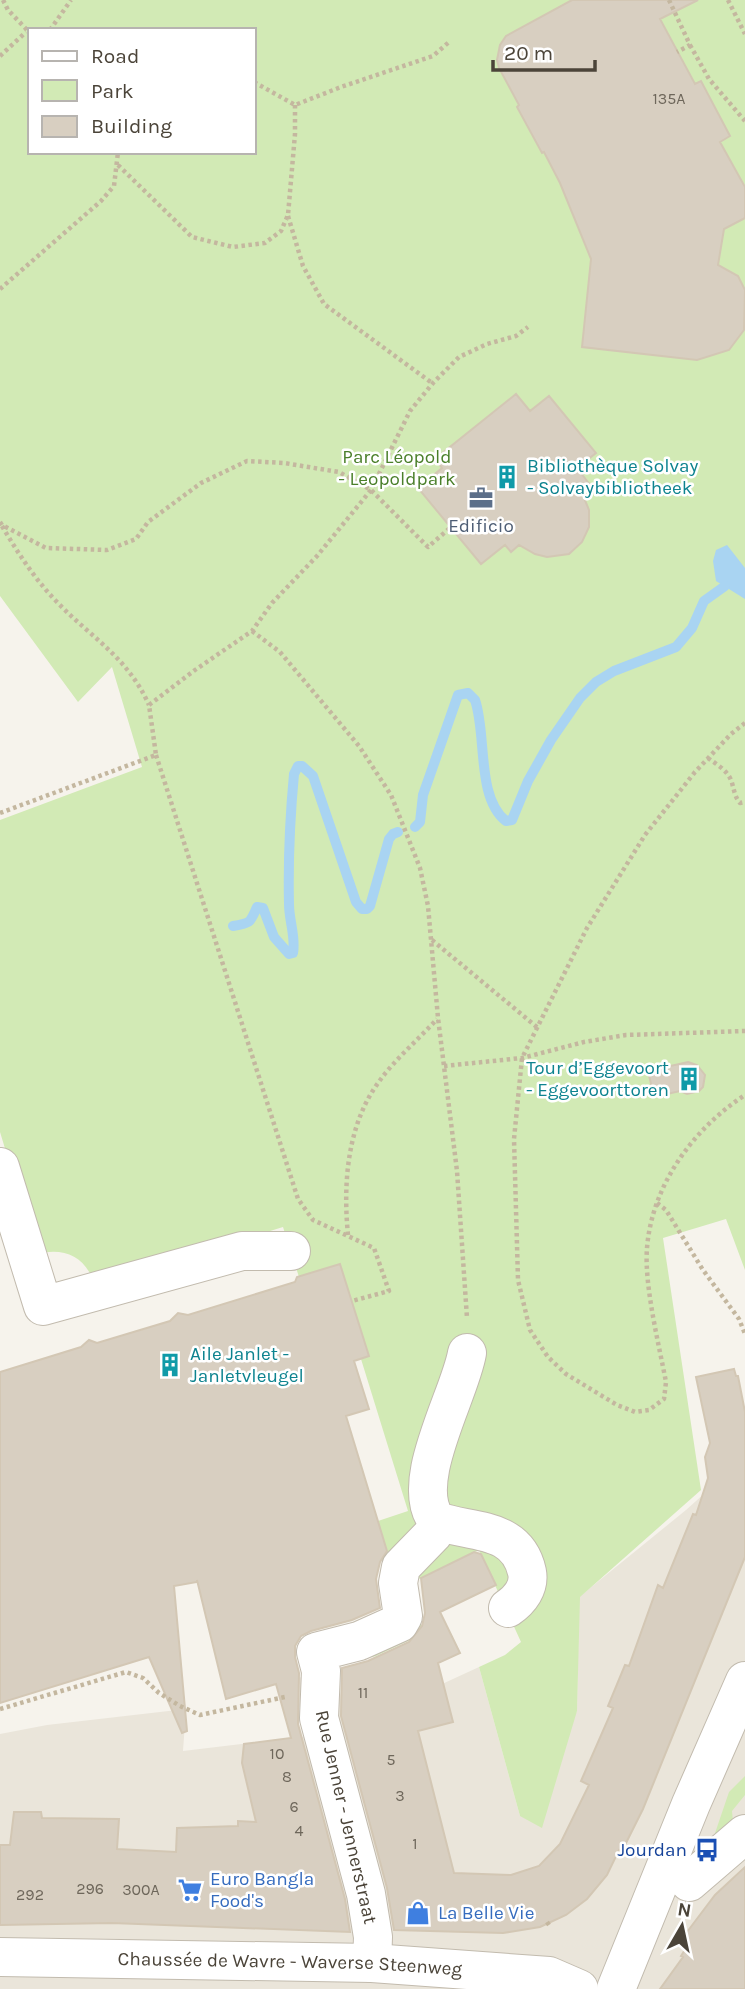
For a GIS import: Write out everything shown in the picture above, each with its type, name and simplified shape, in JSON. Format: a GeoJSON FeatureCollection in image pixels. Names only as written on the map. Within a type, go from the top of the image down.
{"type":"FeatureCollection","features":[{"type":"Feature","properties":{"kind":"street"},"geometry":{"type":"LineString","coordinates":[[0,1167],[43,1306],[242,1251],[291,1251]]}},
{"type":"Feature","properties":{"kind":"street"},"geometry":{"type":"LineString","coordinates":[[467,1353],[461,1378],[442,1423],[429,1482],[431,1513],[437,1521],[490,1532],[514,1546],[524,1561],[528,1580],[519,1600],[508,1608]]}},
{"type":"Feature","properties":{"kind":"street"},"geometry":{"type":"LineString","coordinates":[[320,1680],[316,1652],[359,1641],[399,1623],[403,1616],[398,1583],[401,1567],[434,1533],[437,1521]]}},
{"type":"Feature","properties":{"kind":"street","name":"Rue Jenner - Jennerstraat"},"geometry":{"type":"LineString","coordinates":[[320,1680],[319,1718],[366,1894],[373,1937],[372,1963]]}},
{"type":"Feature","properties":{"kind":"street"},"geometry":{"type":"LineString","coordinates":[[616,1989],[691,1804],[745,1681]]}},
{"type":"Feature","properties":{"kind":"street"},"geometry":{"type":"LineString","coordinates":[[689,1882],[745,1834]]}},
{"type":"Feature","properties":{"kind":"street","name":"Chaussée de Wavre - Waverse Steenweg"},"geometry":{"type":"LineString","coordinates":[[0,1957],[372,1963],[549,1976],[579,1989]]}},
{"type":"Feature","properties":{"kind":"path"},"geometry":{"type":"LineString","coordinates":[[0,56],[28,33],[3,0]]}},
{"type":"Feature","properties":{"kind":"path"},"geometry":{"type":"LineString","coordinates":[[51,28],[71,0]]}},
{"type":"Feature","properties":{"kind":"path"},"geometry":{"type":"LineString","coordinates":[[669,0],[709,79],[745,121]]}},
{"type":"Feature","properties":{"kind":"path"},"geometry":{"type":"LineString","coordinates":[[728,0],[745,34]]}},
{"type":"Feature","properties":{"kind":"path"},"geometry":{"type":"LineString","coordinates":[[295,105],[433,56],[449,42]]}},
{"type":"Feature","properties":{"kind":"path"},"geometry":{"type":"LineString","coordinates":[[677,52],[690,44]]}},
{"type":"Feature","properties":{"kind":"path"},"geometry":{"type":"LineString","coordinates":[[256,83],[295,105]]}},
{"type":"Feature","properties":{"kind":"path"},"geometry":{"type":"LineString","coordinates":[[118,164],[192,237],[233,247],[265,243],[281,232],[288,215],[295,105]]}},
{"type":"Feature","properties":{"kind":"path"},"geometry":{"type":"LineString","coordinates":[[1,286],[29,266],[101,201],[114,186],[118,154]]}},
{"type":"Feature","properties":{"kind":"path"},"geometry":{"type":"LineString","coordinates":[[288,215],[303,266],[324,304],[433,383]]}},
{"type":"Feature","properties":{"kind":"path"},"geometry":{"type":"LineString","coordinates":[[149,705],[252,631],[272,603],[345,524],[371,490],[410,411],[459,357],[487,344],[516,336],[528,327]]}},
{"type":"Feature","properties":{"kind":"path"},"geometry":{"type":"LineString","coordinates":[[1,523],[46,548],[107,550],[136,539],[148,522],[201,483],[247,461],[284,463],[339,472],[371,490],[428,547],[450,527]]}},
{"type":"Feature","properties":{"kind":"path"},"geometry":{"type":"LineString","coordinates":[[1,523],[27,568],[57,603],[104,643],[142,688],[149,705],[156,755],[298,1199],[313,1220],[374,1248],[389,1291],[352,1301]]}},
{"type":"Feature","properties":{"kind":"path"},"geometry":{"type":"LineString","coordinates":[[252,631],[280,652],[359,746],[391,796],[420,868],[432,939],[438,1018],[457,1171],[467,1353]]}},
{"type":"Feature","properties":{"kind":"path"},"geometry":{"type":"LineString","coordinates":[[745,723],[708,758],[645,835],[587,928],[522,1058],[514,1139],[518,1280],[530,1330],[548,1357],[566,1374],[617,1405],[635,1412],[649,1410],[664,1399],[666,1381],[658,1343],[647,1250],[653,1213],[678,1162],[695,1136],[745,1095]]}},
{"type":"Feature","properties":{"kind":"path"},"geometry":{"type":"LineString","coordinates":[[0,813],[156,755]]}},
{"type":"Feature","properties":{"kind":"path"},"geometry":{"type":"LineString","coordinates":[[708,758],[726,772],[732,781],[736,800],[745,802]]}},
{"type":"Feature","properties":{"kind":"path"},"geometry":{"type":"LineString","coordinates":[[432,939],[538,1028]]}},
{"type":"Feature","properties":{"kind":"path"},"geometry":{"type":"LineString","coordinates":[[348,1235],[345,1185],[359,1120],[378,1083],[438,1018]]}},
{"type":"Feature","properties":{"kind":"path"},"geometry":{"type":"LineString","coordinates":[[444,1066],[522,1058],[584,1042],[626,1035],[745,1031]]}},
{"type":"Feature","properties":{"kind":"path"},"geometry":{"type":"LineString","coordinates":[[657,1203],[666,1210],[703,1270],[739,1319],[745,1334]]}},
{"type":"Feature","properties":{"kind":"path"},"geometry":{"type":"LineString","coordinates":[[0,1709],[126,1672],[143,1678],[159,1693],[200,1715],[320,1680]]}},
{"type":"Feature","properties":{"kind":"shaded area"},"geometry":{"type":"Polygon","coordinates":[[[706,1492],[745,1507],[745,1989],[0,1989],[0,1734],[47,1725],[186,1709],[183,1751],[309,1736],[291,1680],[334,1668],[347,1720],[390,1708],[479,1667],[520,1816],[577,1711],[579,1597],[706,1492]]]}},
{"type":"Feature","properties":{"kind":"green space","name":"Parc Léopold - Leopoldpark"},"geometry":{"type":"Polygon","coordinates":[[[0,0],[745,0],[745,1270],[726,1219],[663,1238],[701,1490],[580,1597],[577,1711],[542,1828],[520,1816],[479,1667],[505,1655],[521,1642],[479,1550],[404,1586],[425,1633],[368,1658],[400,1618],[378,1545],[378,1521],[408,1511],[361,1359],[369,1356],[340,1264],[299,1277],[283,1227],[95,1285],[86,1267],[73,1256],[57,1252],[37,1254],[0,1132],[0,820],[142,767],[112,667],[78,702],[0,596],[0,0]]]}},
{"type":"Feature","properties":{"kind":"green space"},"geometry":{"type":"Polygon","coordinates":[[[745,1776],[745,1795],[732,1811],[734,1832],[713,1839],[729,1792],[745,1776]]]}},
{"type":"Feature","properties":{"kind":"water"},"geometry":{"type":"Polygon","coordinates":[[[727,545],[745,568],[745,599],[716,581],[713,561],[716,550],[727,545]]]}},
{"type":"Feature","properties":{"kind":"building"},"geometry":{"type":"Polygon","coordinates":[[[572,0],[698,0],[660,19],[695,84],[701,81],[730,136],[720,142],[745,187],[745,218],[724,229],[718,265],[738,276],[745,290],[744,330],[729,350],[697,360],[582,347],[591,259],[560,183],[517,107],[519,105],[497,60],[500,45],[506,36],[572,0]]]}},
{"type":"Feature","properties":{"kind":"building","name":"Bibliothèque Solvay - Solvaybibliotheek"},"geometry":{"type":"Polygon","coordinates":[[[516,394],[530,411],[549,396],[596,453],[577,468],[591,486],[582,493],[589,510],[589,527],[582,542],[569,554],[547,557],[519,545],[511,552],[505,545],[481,564],[418,488],[442,468],[435,459],[516,394]]]}},
{"type":"Feature","properties":{"kind":"building"},"geometry":{"type":"Polygon","coordinates":[[[688,1062],[697,1065],[705,1075],[703,1087],[687,1094],[680,1091],[654,1097],[648,1071],[688,1062]]]}},
{"type":"Feature","properties":{"kind":"building"},"geometry":{"type":"Polygon","coordinates":[[[340,1264],[369,1356],[354,1361],[369,1409],[346,1416],[387,1551],[380,1562],[376,1579],[380,1608],[301,1636],[295,1646],[295,1657],[299,1673],[298,1724],[345,1899],[350,1932],[112,1923],[0,1925],[0,1845],[10,1845],[14,1812],[41,1812],[42,1818],[119,1819],[117,1849],[176,1852],[177,1828],[238,1826],[238,1821],[256,1822],[242,1763],[244,1744],[291,1738],[276,1684],[226,1699],[197,1580],[174,1586],[187,1731],[182,1733],[149,1657],[0,1703],[0,1372],[81,1347],[89,1340],[97,1343],[170,1321],[178,1313],[188,1315],[295,1282],[297,1277],[340,1264]]]}},
{"type":"Feature","properties":{"kind":"building"},"geometry":{"type":"Polygon","coordinates":[[[734,1369],[738,1376],[745,1412],[745,1557],[643,1809],[622,1851],[619,1850],[607,1875],[587,1899],[566,1915],[540,1927],[503,1933],[394,1930],[387,1888],[341,1716],[342,1668],[368,1661],[409,1642],[422,1626],[425,1613],[421,1578],[474,1552],[481,1554],[496,1585],[440,1612],[460,1653],[438,1663],[453,1722],[418,1731],[454,1873],[511,1875],[539,1866],[560,1844],[589,1785],[581,1781],[613,1708],[608,1706],[625,1665],[629,1666],[658,1585],[663,1588],[693,1514],[696,1515],[708,1478],[705,1457],[710,1443],[696,1377],[734,1369]]]}},
{"type":"Feature","properties":{"kind":"building"},"geometry":{"type":"Polygon","coordinates":[[[745,1867],[745,1989],[660,1989],[683,1957],[681,1956],[686,1948],[687,1932],[715,1895],[745,1867]]]}},
{"type":"Feature","properties":{"kind":"waterway"},"geometry":{"type":"LineString","coordinates":[[415,827],[420,822],[423,795],[458,695],[468,693],[475,700],[490,797],[506,821],[512,820],[528,781],[551,740],[580,698],[596,682],[614,671],[676,647],[692,628],[704,601],[725,586]]}},
{"type":"Feature","properties":{"kind":"waterway"},"geometry":{"type":"LineString","coordinates":[[233,926],[247,923],[257,907],[263,908],[274,937],[289,954],[293,953],[289,855],[294,774],[298,766],[302,766],[313,776],[356,902],[362,909],[370,906],[389,839],[398,832]]}},
{"type":"Feature","properties":{"kind":"place","name":"Bibliothèque Solvay - Solvaybibliotheek"},"geometry":{"type":"Point","coordinates":[507,477]}},
{"type":"Feature","properties":{"kind":"place","name":"Edificio"},"geometry":{"type":"Point","coordinates":[481,498]}},
{"type":"Feature","properties":{"kind":"place","name":"Tour d’Eggevoort - Eggevoorttoren"},"geometry":{"type":"Point","coordinates":[689,1079]}},
{"type":"Feature","properties":{"kind":"place","name":"Aile Janlet - Janletvleugel"},"geometry":{"type":"Point","coordinates":[170,1365]}},
{"type":"Feature","properties":{"kind":"place","name":"Jourdan"},"geometry":{"type":"Point","coordinates":[707,1850]}},
{"type":"Feature","properties":{"kind":"place","name":"Euro Bangla Food's"},"geometry":{"type":"Point","coordinates":[190,1890]}},
{"type":"Feature","properties":{"kind":"place","name":"La Belle Vie"},"geometry":{"type":"Point","coordinates":[418,1913]}}]}
